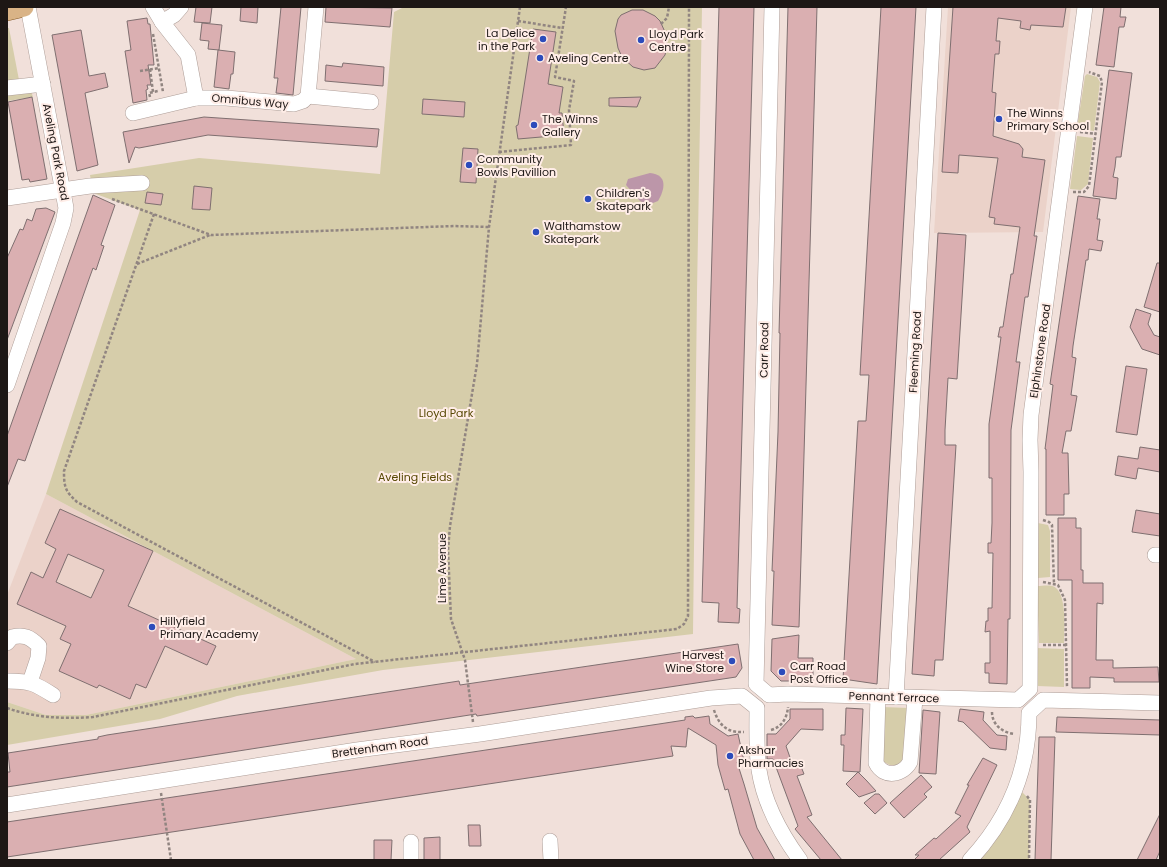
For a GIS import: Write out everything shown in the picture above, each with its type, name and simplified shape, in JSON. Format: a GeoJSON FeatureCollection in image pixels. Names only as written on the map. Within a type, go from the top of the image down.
{"type":"FeatureCollection","features":[{"type":"Feature","properties":{"kind":"main road"},"geometry":{"type":"LineString","coordinates":[[7,11],[24,7]]}},
{"type":"Feature","properties":{"kind":"street","name":"Aveling Park Road"},"geometry":{"type":"LineString","coordinates":[[7,385],[63,223],[66,208],[64,190],[28,7]]}},
{"type":"Feature","properties":{"kind":"street","name":"Omnibus Way"},"geometry":{"type":"LineString","coordinates":[[153,7],[157,25],[188,54],[196,98]]}},
{"type":"Feature","properties":{"kind":"street"},"geometry":{"type":"LineString","coordinates":[[157,25],[174,15],[181,7]]}},
{"type":"Feature","properties":{"kind":"street"},"geometry":{"type":"LineString","coordinates":[[316,7],[308,96],[371,102]]}},
{"type":"Feature","properties":{"kind":"street","name":"Carr Road"},"geometry":{"type":"LineString","coordinates":[[762,689],[756,684],[756,660],[772,7]]}},
{"type":"Feature","properties":{"kind":"street","name":"Fleeming Road"},"geometry":{"type":"LineString","coordinates":[[896,697],[934,7]]}},
{"type":"Feature","properties":{"kind":"street","name":"Elphinstone Road"},"geometry":{"type":"LineString","coordinates":[[1025,694],[1030,689],[1030,440],[1032,414],[1085,7]]}},
{"type":"Feature","properties":{"kind":"street"},"geometry":{"type":"LineString","coordinates":[[7,88],[43,84]]}},
{"type":"Feature","properties":{"kind":"street","name":"Omnibus Way"},"geometry":{"type":"LineString","coordinates":[[133,114],[196,98],[226,98],[294,104],[303,101],[308,96]]}},
{"type":"Feature","properties":{"kind":"street"},"geometry":{"type":"LineString","coordinates":[[7,198],[90,186],[142,183]]}},
{"type":"Feature","properties":{"kind":"street"},"geometry":{"type":"LineString","coordinates":[[7,643],[12,637],[21,635],[31,638],[39,646],[38,658],[30,682]]}},
{"type":"Feature","properties":{"kind":"street"},"geometry":{"type":"LineString","coordinates":[[7,681],[30,682],[53,695]]}},
{"type":"Feature","properties":{"kind":"street","name":"Pennant Terrace"},"geometry":{"type":"LineString","coordinates":[[762,689],[769,695],[878,696],[991,700],[1018,700],[1025,694]]}},
{"type":"Feature","properties":{"kind":"street","name":"Brettenham Road"},"geometry":{"type":"LineString","coordinates":[[7,805],[357,750],[480,734],[712,698],[742,696],[757,708],[757,731]]}},
{"type":"Feature","properties":{"kind":"street"},"geometry":{"type":"LineString","coordinates":[[878,696],[876,763],[883,771],[896,774],[907,768],[910,762],[915,698]]}},
{"type":"Feature","properties":{"kind":"street"},"geometry":{"type":"LineString","coordinates":[[970,860],[996,826],[1016,786],[1026,756],[1029,736],[1029,713],[1043,700],[1160,703]]}},
{"type":"Feature","properties":{"kind":"street"},"geometry":{"type":"LineString","coordinates":[[757,731],[759,771],[767,798],[776,821],[787,842],[800,860]]}},
{"type":"Feature","properties":{"kind":"street"},"geometry":{"type":"LineString","coordinates":[[550,841],[551,860]]}},
{"type":"Feature","properties":{"kind":"street"},"geometry":{"type":"LineString","coordinates":[[411,842],[411,860]]}},
{"type":"Feature","properties":{"kind":"path","name":"Lime Avenue"},"geometry":{"type":"LineString","coordinates":[[472,716],[464,652],[451,619],[448,550],[450,526],[476,364],[489,227],[520,7]]}},
{"type":"Feature","properties":{"kind":"path"},"geometry":{"type":"LineString","coordinates":[[499,152],[571,144],[569,110],[574,80],[555,77],[566,7]]}},
{"type":"Feature","properties":{"kind":"path"},"geometry":{"type":"LineString","coordinates":[[661,24],[667,18],[669,7]]}},
{"type":"Feature","properties":{"kind":"path"},"geometry":{"type":"LineString","coordinates":[[7,708],[60,719],[93,717],[279,678],[376,662],[677,629],[684,624],[688,616],[689,7]]}},
{"type":"Feature","properties":{"kind":"path"},"geometry":{"type":"LineString","coordinates":[[518,21],[562,28]]}},
{"type":"Feature","properties":{"kind":"path"},"geometry":{"type":"LineString","coordinates":[[157,25],[159,68],[165,107]]}},
{"type":"Feature","properties":{"kind":"path"},"geometry":{"type":"LineString","coordinates":[[140,70],[159,68]]}},
{"type":"Feature","properties":{"kind":"path"},"geometry":{"type":"LineString","coordinates":[[150,69],[153,92]]}},
{"type":"Feature","properties":{"kind":"path"},"geometry":{"type":"LineString","coordinates":[[1061,191],[1081,193],[1087,188],[1097,127],[1102,78],[1098,75],[1077,69]]}},
{"type":"Feature","properties":{"kind":"path"},"geometry":{"type":"LineString","coordinates":[[90,186],[91,192],[211,235]]}},
{"type":"Feature","properties":{"kind":"path"},"geometry":{"type":"LineString","coordinates":[[154,214],[64,471],[64,484],[67,494],[77,502],[376,662]]}},
{"type":"Feature","properties":{"kind":"path"},"geometry":{"type":"LineString","coordinates":[[136,264],[211,235],[454,226],[489,227]]}},
{"type":"Feature","properties":{"kind":"path"},"geometry":{"type":"LineString","coordinates":[[1031,517],[1049,522],[1052,525],[1054,584]]}},
{"type":"Feature","properties":{"kind":"path"},"geometry":{"type":"LineString","coordinates":[[1030,582],[1058,585],[1065,600],[1068,701]]}},
{"type":"Feature","properties":{"kind":"path"},"geometry":{"type":"LineString","coordinates":[[1030,645],[1066,645]]}},
{"type":"Feature","properties":{"kind":"path"},"geometry":{"type":"LineString","coordinates":[[712,698],[719,723],[725,729],[738,732],[757,731],[776,729],[783,723],[788,708],[788,694]]}},
{"type":"Feature","properties":{"kind":"path"},"geometry":{"type":"LineString","coordinates":[[991,700],[992,717],[996,725],[1010,734],[1029,736]]}},
{"type":"Feature","properties":{"kind":"path"},"geometry":{"type":"LineString","coordinates":[[1016,786],[1030,800],[1029,860]]}},
{"type":"Feature","properties":{"kind":"path"},"geometry":{"type":"LineString","coordinates":[[161,794],[171,860]]}},
{"type":"Feature","properties":{"kind":"shaded area","name":"The Winns Primary School"},"geometry":{"type":"Polygon","coordinates":[[[948,7],[1071,7],[1043,232],[934,233],[948,7]]]}},
{"type":"Feature","properties":{"kind":"shaded area"},"geometry":{"type":"Polygon","coordinates":[[[650,173],[656,174],[660,177],[663,187],[658,201],[648,205],[640,201],[626,185],[628,179],[650,173]]]}},
{"type":"Feature","properties":{"kind":"shaded area","name":"Hillyfield Primary Academy"},"geometry":{"type":"Polygon","coordinates":[[[46,494],[356,659],[86,715],[46,715],[7,702],[7,595],[46,494]]]}},
{"type":"Feature","properties":{"kind":"green space","name":"Lloyd Park"},"geometry":{"type":"Polygon","coordinates":[[[404,7],[702,7],[693,634],[383,670],[237,696],[160,719],[7,745],[7,702],[46,715],[86,715],[356,659],[46,494],[140,210],[93,193],[90,175],[199,158],[380,174],[394,12],[404,7]]]}},
{"type":"Feature","properties":{"kind":"green space"},"geometry":{"type":"Polygon","coordinates":[[[7,28],[9,28],[19,80],[7,84],[7,28]]]}},
{"type":"Feature","properties":{"kind":"green space"},"geometry":{"type":"Polygon","coordinates":[[[1087,74],[1097,77],[1100,82],[1094,131],[1077,128],[1085,76],[1087,74]]]}},
{"type":"Feature","properties":{"kind":"green space"},"geometry":{"type":"Polygon","coordinates":[[[7,91],[31,91],[33,97],[7,101],[7,91]]]}},
{"type":"Feature","properties":{"kind":"green space"},"geometry":{"type":"Polygon","coordinates":[[[1077,136],[1093,138],[1088,184],[1081,190],[1070,189],[1077,136]]]}},
{"type":"Feature","properties":{"kind":"green space"},"geometry":{"type":"Polygon","coordinates":[[[1038,523],[1048,525],[1050,531],[1050,577],[1038,578],[1038,523]]]}},
{"type":"Feature","properties":{"kind":"green space"},"geometry":{"type":"Polygon","coordinates":[[[1037,586],[1052,586],[1060,592],[1064,614],[1064,643],[1039,643],[1037,586]]]}},
{"type":"Feature","properties":{"kind":"green space"},"geometry":{"type":"Polygon","coordinates":[[[1037,648],[1064,649],[1064,687],[1037,686],[1037,648]]]}},
{"type":"Feature","properties":{"kind":"green space"},"geometry":{"type":"Polygon","coordinates":[[[882,707],[909,708],[907,757],[899,765],[890,765],[884,762],[882,707]]]}},
{"type":"Feature","properties":{"kind":"green space"},"geometry":{"type":"Polygon","coordinates":[[[1016,786],[1030,800],[1029,860],[970,860],[1016,786]]]}},
{"type":"Feature","properties":{"kind":"building"},"geometry":{"type":"Polygon","coordinates":[[[196,7],[212,7],[210,23],[194,22],[196,7]]]}},
{"type":"Feature","properties":{"kind":"building"},"geometry":{"type":"Polygon","coordinates":[[[241,7],[258,7],[257,23],[240,21],[241,7]]]}},
{"type":"Feature","properties":{"kind":"building"},"geometry":{"type":"Polygon","coordinates":[[[281,7],[301,7],[293,95],[276,93],[278,78],[274,78],[281,7]]]}},
{"type":"Feature","properties":{"kind":"building"},"geometry":{"type":"Polygon","coordinates":[[[326,7],[392,8],[390,27],[325,22],[326,7]]]}},
{"type":"Feature","properties":{"kind":"building"},"geometry":{"type":"Polygon","coordinates":[[[719,7],[754,7],[737,608],[740,609],[739,623],[718,622],[719,603],[702,602],[719,7]]]}},
{"type":"Feature","properties":{"kind":"building"},"geometry":{"type":"Polygon","coordinates":[[[788,7],[817,7],[799,627],[772,625],[774,571],[772,571],[778,432],[779,333],[788,7]]]}},
{"type":"Feature","properties":{"kind":"building"},"geometry":{"type":"Polygon","coordinates":[[[881,7],[916,7],[877,684],[843,679],[858,421],[866,421],[869,375],[860,375],[881,7]]]}},
{"type":"Feature","properties":{"kind":"building"},"geometry":{"type":"Polygon","coordinates":[[[953,7],[1066,7],[1063,27],[1031,25],[1030,30],[1020,28],[1021,21],[998,18],[996,41],[1000,41],[999,54],[995,54],[992,92],[996,93],[993,136],[1019,144],[1023,149],[1022,157],[1045,160],[1034,236],[1037,236],[1028,297],[1025,297],[1016,362],[1020,362],[1011,430],[1010,619],[1008,619],[1007,684],[989,683],[989,673],[985,673],[985,663],[990,663],[990,631],[985,632],[986,621],[988,621],[988,608],[992,608],[993,553],[988,553],[988,543],[991,543],[992,523],[992,478],[989,478],[989,424],[1001,337],[998,337],[1000,327],[1003,327],[1020,227],[994,224],[995,218],[989,217],[998,158],[959,155],[958,173],[942,172],[953,7]]]}},
{"type":"Feature","properties":{"kind":"building"},"geometry":{"type":"Polygon","coordinates":[[[1104,7],[1121,7],[1120,17],[1126,17],[1124,27],[1119,27],[1114,67],[1096,65],[1104,7]]]}},
{"type":"Feature","properties":{"kind":"building","name":"Lloyd Park Centre"},"geometry":{"type":"Polygon","coordinates":[[[632,10],[643,10],[655,16],[660,21],[665,32],[667,46],[665,55],[655,68],[644,70],[633,67],[622,57],[618,48],[615,31],[618,19],[621,15],[632,10]]]}},
{"type":"Feature","properties":{"kind":"building"},"geometry":{"type":"Polygon","coordinates":[[[147,18],[148,24],[150,24],[154,65],[148,65],[151,85],[147,85],[147,100],[133,103],[125,51],[131,50],[127,21],[147,18]]]}},
{"type":"Feature","properties":{"kind":"building"},"geometry":{"type":"Polygon","coordinates":[[[202,23],[222,25],[219,50],[208,49],[209,41],[200,40],[202,23]]]}},
{"type":"Feature","properties":{"kind":"building","name":"Aveling Centre"},"geometry":{"type":"Polygon","coordinates":[[[533,29],[556,32],[548,84],[563,87],[559,113],[562,113],[564,135],[518,139],[516,126],[518,125],[533,29]]]}},
{"type":"Feature","properties":{"kind":"building"},"geometry":{"type":"Polygon","coordinates":[[[81,30],[89,76],[105,73],[108,87],[85,93],[98,165],[77,171],[52,35],[81,30]]]}},
{"type":"Feature","properties":{"kind":"building"},"geometry":{"type":"Polygon","coordinates":[[[218,50],[235,52],[233,74],[231,74],[229,89],[214,87],[218,50]]]}},
{"type":"Feature","properties":{"kind":"building"},"geometry":{"type":"Polygon","coordinates":[[[343,63],[384,67],[383,86],[325,81],[326,65],[342,67],[343,63]]]}},
{"type":"Feature","properties":{"kind":"building"},"geometry":{"type":"Polygon","coordinates":[[[1109,70],[1132,73],[1121,157],[1116,157],[1113,177],[1118,178],[1116,199],[1093,196],[1109,70]]]}},
{"type":"Feature","properties":{"kind":"building"},"geometry":{"type":"Polygon","coordinates":[[[32,97],[47,179],[30,182],[29,179],[22,180],[8,102],[32,97]]]}},
{"type":"Feature","properties":{"kind":"building"},"geometry":{"type":"Polygon","coordinates":[[[641,97],[637,107],[609,106],[609,98],[641,97]]]}},
{"type":"Feature","properties":{"kind":"building"},"geometry":{"type":"Polygon","coordinates":[[[423,99],[465,102],[464,117],[422,114],[423,99]]]}},
{"type":"Feature","properties":{"kind":"building"},"geometry":{"type":"Polygon","coordinates":[[[204,117],[379,129],[377,147],[208,135],[139,148],[135,147],[129,163],[123,132],[204,117]]]}},
{"type":"Feature","properties":{"kind":"building","name":"Community Bowls Pavillion"},"geometry":{"type":"Polygon","coordinates":[[[463,148],[478,149],[476,183],[460,182],[463,148]]]}},
{"type":"Feature","properties":{"kind":"building"},"geometry":{"type":"Polygon","coordinates":[[[194,186],[212,188],[210,210],[192,209],[194,186]]]}},
{"type":"Feature","properties":{"kind":"building"},"geometry":{"type":"Polygon","coordinates":[[[147,192],[163,194],[161,205],[145,203],[147,192]]]}},
{"type":"Feature","properties":{"kind":"building"},"geometry":{"type":"Polygon","coordinates":[[[93,195],[115,205],[101,245],[104,246],[96,270],[93,268],[25,461],[18,459],[7,487],[7,436],[93,195]]]}},
{"type":"Feature","properties":{"kind":"building"},"geometry":{"type":"Polygon","coordinates":[[[1078,196],[1100,199],[1097,219],[1100,219],[1097,240],[1103,241],[1101,251],[1089,249],[1073,346],[1072,357],[1076,358],[1071,395],[1077,396],[1071,431],[1066,431],[1062,453],[1068,453],[1069,494],[1064,494],[1064,515],[1046,515],[1045,449],[1053,385],[1050,384],[1078,196]]]}},
{"type":"Feature","properties":{"kind":"building"},"geometry":{"type":"Polygon","coordinates":[[[46,208],[55,212],[7,340],[7,258],[20,229],[23,230],[27,219],[32,221],[36,209],[46,208]]]}},
{"type":"Feature","properties":{"kind":"building"},"geometry":{"type":"Polygon","coordinates":[[[938,233],[966,235],[957,379],[948,378],[945,430],[945,445],[956,445],[943,660],[935,660],[934,676],[912,674],[938,233]]]}},
{"type":"Feature","properties":{"kind":"building"},"geometry":{"type":"Polygon","coordinates":[[[1157,263],[1160,263],[1160,312],[1144,307],[1157,263]]]}},
{"type":"Feature","properties":{"kind":"building"},"geometry":{"type":"Polygon","coordinates":[[[1136,309],[1151,314],[1148,324],[1154,335],[1160,337],[1160,355],[1142,349],[1130,327],[1136,309]]]}},
{"type":"Feature","properties":{"kind":"building"},"geometry":{"type":"Polygon","coordinates":[[[1126,366],[1147,369],[1137,435],[1116,432],[1126,366]]]}},
{"type":"Feature","properties":{"kind":"building"},"geometry":{"type":"Polygon","coordinates":[[[1140,447],[1160,450],[1160,472],[1138,468],[1136,479],[1115,475],[1118,456],[1138,459],[1140,447]]]}},
{"type":"Feature","properties":{"kind":"building"},"geometry":{"type":"Polygon","coordinates":[[[60,509],[153,551],[128,606],[216,646],[207,665],[165,646],[146,688],[136,684],[130,699],[99,685],[97,688],[59,671],[71,644],[60,639],[66,626],[17,604],[31,572],[43,578],[56,549],[45,543],[60,509]],[[68,554],[56,582],[91,598],[104,570],[68,554]]]}},
{"type":"Feature","properties":{"kind":"building"},"geometry":{"type":"Polygon","coordinates":[[[1136,510],[1160,514],[1160,536],[1132,532],[1136,510]]]}},
{"type":"Feature","properties":{"kind":"building"},"geometry":{"type":"Polygon","coordinates":[[[1058,518],[1076,518],[1076,528],[1081,528],[1081,570],[1083,570],[1083,583],[1103,583],[1103,604],[1097,603],[1096,660],[1113,660],[1113,668],[1158,667],[1159,682],[1114,682],[1114,678],[1090,677],[1090,688],[1072,688],[1072,580],[1058,580],[1058,518]]]}},
{"type":"Feature","properties":{"kind":"building"},"geometry":{"type":"Polygon","coordinates":[[[799,635],[798,658],[813,658],[813,681],[781,681],[771,671],[772,639],[799,635]]]}},
{"type":"Feature","properties":{"kind":"building"},"geometry":{"type":"Polygon","coordinates":[[[738,644],[742,668],[736,677],[477,716],[476,714],[7,787],[7,772],[10,772],[8,753],[98,739],[98,737],[107,735],[459,681],[460,685],[738,644]]]}},
{"type":"Feature","properties":{"kind":"building"},"geometry":{"type":"Polygon","coordinates":[[[846,708],[863,709],[860,772],[843,771],[844,745],[841,745],[841,735],[845,735],[846,708]]]}},
{"type":"Feature","properties":{"kind":"building"},"geometry":{"type":"Polygon","coordinates":[[[790,709],[823,709],[823,730],[801,729],[786,746],[793,766],[800,764],[804,774],[797,776],[812,815],[807,817],[842,860],[821,860],[795,829],[798,826],[773,759],[767,759],[767,734],[776,734],[790,719],[790,709]]]}},
{"type":"Feature","properties":{"kind":"building"},"geometry":{"type":"Polygon","coordinates":[[[960,709],[984,712],[983,720],[997,735],[1007,736],[1006,750],[990,748],[963,722],[958,721],[960,709]]]}},
{"type":"Feature","properties":{"kind":"building"},"geometry":{"type":"Polygon","coordinates":[[[923,710],[940,712],[936,774],[919,773],[923,710]]]}},
{"type":"Feature","properties":{"kind":"building"},"geometry":{"type":"Polygon","coordinates":[[[693,716],[695,718],[709,716],[710,724],[728,736],[738,734],[744,761],[737,762],[757,828],[775,860],[754,860],[740,834],[728,789],[725,790],[718,765],[716,745],[688,728],[686,747],[671,746],[673,756],[7,857],[7,822],[685,720],[685,717],[693,716]]]}},
{"type":"Feature","properties":{"kind":"building"},"geometry":{"type":"Polygon","coordinates":[[[1057,717],[1160,720],[1160,735],[1056,732],[1057,717]]]}},
{"type":"Feature","properties":{"kind":"building"},"geometry":{"type":"Polygon","coordinates":[[[1039,737],[1055,737],[1051,860],[1035,860],[1039,737]]]}},
{"type":"Feature","properties":{"kind":"building"},"geometry":{"type":"Polygon","coordinates":[[[983,758],[997,765],[967,827],[970,832],[939,860],[914,860],[919,855],[915,855],[934,838],[936,839],[961,816],[955,813],[969,785],[967,785],[983,758]]]}},
{"type":"Feature","properties":{"kind":"building"},"geometry":{"type":"Polygon","coordinates":[[[858,772],[876,791],[859,797],[846,784],[858,772]]]}},
{"type":"Feature","properties":{"kind":"building"},"geometry":{"type":"Polygon","coordinates":[[[921,775],[932,787],[924,794],[927,797],[904,818],[890,803],[921,775]]]}},
{"type":"Feature","properties":{"kind":"building"},"geometry":{"type":"Polygon","coordinates":[[[875,794],[879,794],[887,803],[875,814],[864,803],[875,794]]]}},
{"type":"Feature","properties":{"kind":"building"},"geometry":{"type":"Polygon","coordinates":[[[1160,814],[1160,851],[1156,860],[1137,860],[1160,814]]]}},
{"type":"Feature","properties":{"kind":"building"},"geometry":{"type":"Polygon","coordinates":[[[468,825],[480,825],[481,846],[469,846],[468,825]]]}},
{"type":"Feature","properties":{"kind":"building"},"geometry":{"type":"Polygon","coordinates":[[[440,837],[440,860],[424,860],[424,838],[440,837]]]}},
{"type":"Feature","properties":{"kind":"building"},"geometry":{"type":"Polygon","coordinates":[[[374,840],[392,840],[391,860],[374,860],[374,840]]]}},
{"type":"Feature","properties":{"kind":"place","name":"La Delice in the Park"},"geometry":{"type":"Point","coordinates":[543,39]}},
{"type":"Feature","properties":{"kind":"place","name":"Lloyd Park Centre"},"geometry":{"type":"Point","coordinates":[641,40]}},
{"type":"Feature","properties":{"kind":"place","name":"Aveling Centre"},"geometry":{"type":"Point","coordinates":[540,58]}},
{"type":"Feature","properties":{"kind":"place","name":"The Winns Primary School"},"geometry":{"type":"Point","coordinates":[999,119]}},
{"type":"Feature","properties":{"kind":"place","name":"The Winns Gallery"},"geometry":{"type":"Point","coordinates":[534,125]}},
{"type":"Feature","properties":{"kind":"place","name":"Community Bowls Pavillion"},"geometry":{"type":"Point","coordinates":[469,165]}},
{"type":"Feature","properties":{"kind":"place","name":"Children's Skatepark"},"geometry":{"type":"Point","coordinates":[588,199]}},
{"type":"Feature","properties":{"kind":"place","name":"Walthamstow Skatepark"},"geometry":{"type":"Point","coordinates":[536,232]}},
{"type":"Feature","properties":{"kind":"place","name":"Hillyfield Primary Academy"},"geometry":{"type":"Point","coordinates":[152,627]}},
{"type":"Feature","properties":{"kind":"place","name":"Harvest Wine Store"},"geometry":{"type":"Point","coordinates":[732,661]}},
{"type":"Feature","properties":{"kind":"place","name":"Carr Road Post Office"},"geometry":{"type":"Point","coordinates":[782,672]}},
{"type":"Feature","properties":{"kind":"place","name":"Akshar Pharmacies"},"geometry":{"type":"Point","coordinates":[730,756]}},
{"type":"Feature","properties":{"kind":"park label","name":"Aveling Fields"},"geometry":{"type":"Point","coordinates":[415,477]}}]}
